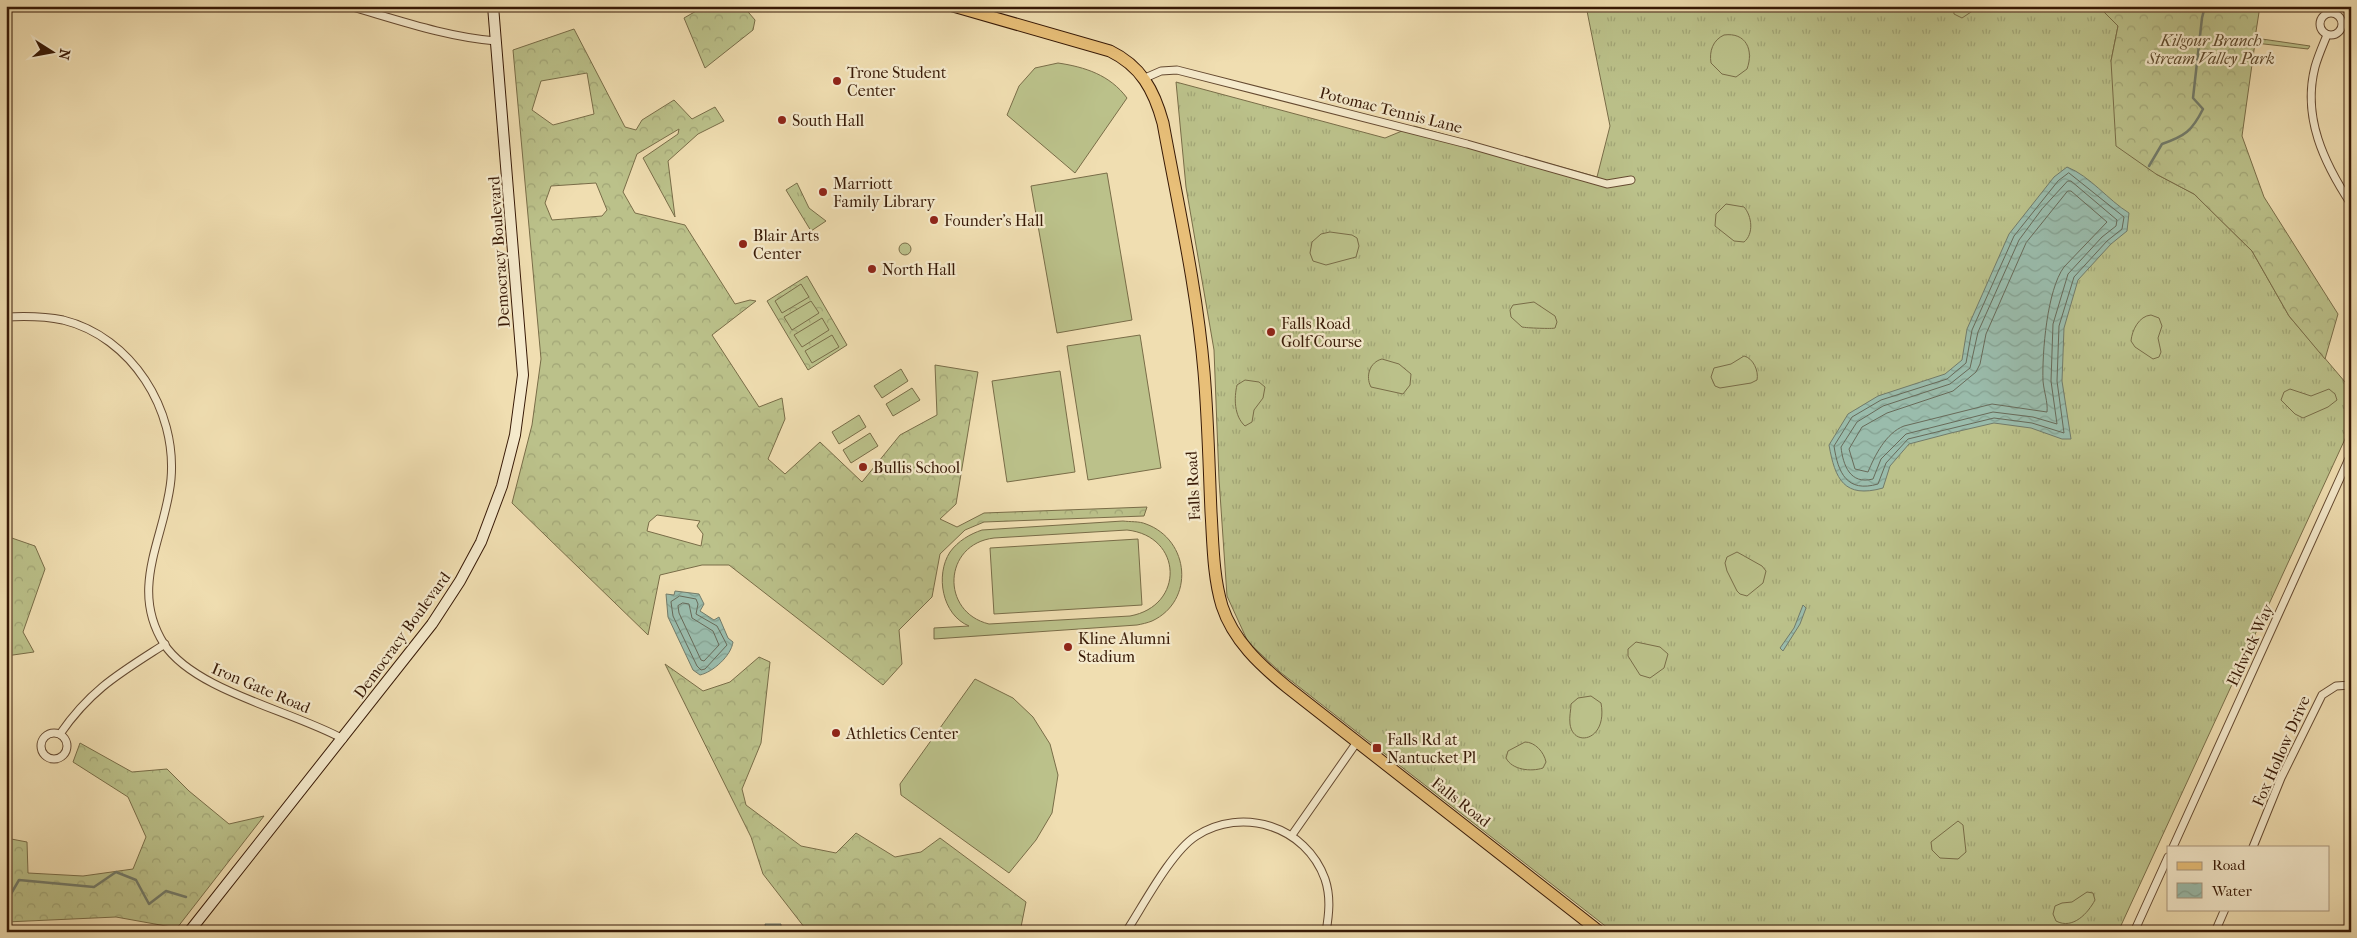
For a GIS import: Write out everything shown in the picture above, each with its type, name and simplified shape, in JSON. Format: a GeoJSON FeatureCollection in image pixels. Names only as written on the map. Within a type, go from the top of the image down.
{"type":"FeatureCollection","features":[{"type":"Feature","properties":{"kind":"main road","name":"Democracy Boulevard"},"geometry":{"type":"LineString","coordinates":[[189,932],[432,624],[465,573],[481,542],[494,509],[516,435],[523,376],[493,6]]}},
{"type":"Feature","properties":{"kind":"main road","name":"Falls Road"},"geometry":{"type":"LineString","coordinates":[[953,6],[1104,48],[1121,56],[1145,78],[1158,102],[1197,316],[1204,372],[1212,543],[1218,588],[1222,607],[1241,642],[1255,659],[1357,742],[1600,932]]}},
{"type":"Feature","properties":{"kind":"street"},"geometry":{"type":"LineString","coordinates":[[349,6],[435,31],[472,39],[496,41]]}},
{"type":"Feature","properties":{"kind":"street"},"geometry":{"type":"LineString","coordinates":[[2327,35],[2315,67],[2312,91],[2313,122],[2319,146],[2351,204]]}},
{"type":"Feature","properties":{"kind":"street","name":"Potomac Tennis Lane"},"geometry":{"type":"LineString","coordinates":[[1145,78],[1161,71],[1177,70],[1476,146],[1607,184],[1631,180]]}},
{"type":"Feature","properties":{"kind":"street","name":"Iron Gate Road"},"geometry":{"type":"LineString","coordinates":[[6,317],[33,315],[64,320],[104,338],[124,354],[145,378],[164,416],[171,454],[171,480],[151,561],[149,582],[151,617],[165,644],[185,666],[208,682],[343,739]]}},
{"type":"Feature","properties":{"kind":"street","name":"Eldwick Way"},"geometry":{"type":"LineString","coordinates":[[2173,846],[2351,454]]}},
{"type":"Feature","properties":{"kind":"street"},"geometry":{"type":"LineString","coordinates":[[60,734],[78,710],[97,690],[165,644]]}},
{"type":"Feature","properties":{"kind":"street","name":"Fox Hollow Drive"},"geometry":{"type":"LineString","coordinates":[[2253,846],[2281,778],[2322,695],[2336,686],[2351,685]]}},
{"type":"Feature","properties":{"kind":"street"},"geometry":{"type":"LineString","coordinates":[[1292,834],[1357,742]]}},
{"type":"Feature","properties":{"kind":"street"},"geometry":{"type":"LineString","coordinates":[[1126,932],[1185,845],[1202,832],[1229,823],[1249,822],[1271,826],[1292,834],[1312,856],[1326,880],[1330,900],[1326,932]]}},
{"type":"Feature","properties":{"kind":"street"},"geometry":{"type":"LineString","coordinates":[[2134,932],[2167,859]]}},
{"type":"Feature","properties":{"kind":"street"},"geometry":{"type":"LineString","coordinates":[[2215,932],[2225,910]]}},
{"type":"Feature","properties":{"kind":"street"},"geometry":{"type":"LineString","coordinates":[[2346,932],[2351,926]]}},
{"type":"Feature","properties":{"kind":"green space"},"geometry":{"type":"Polygon","coordinates":[[[705,6],[743,6],[755,20],[753,30],[705,68],[684,18],[705,6]]]}},
{"type":"Feature","properties":{"kind":"green space","name":"Falls Road Golf Course"},"geometry":{"type":"Polygon","coordinates":[[[1586,6],[2098,6],[2118,26],[2111,61],[2156,174],[2194,194],[2252,251],[2289,316],[2351,389],[2351,426],[2118,932],[1613,932],[1280,672],[1248,642],[1227,596],[1219,479],[1214,350],[1186,187],[1176,82],[1385,138],[1414,126],[1597,177],[1610,126],[1586,6]]]}},
{"type":"Feature","properties":{"kind":"green space"},"geometry":{"type":"Polygon","coordinates":[[[1953,6],[1980,6],[1962,18],[1954,14],[1953,6]]]}},
{"type":"Feature","properties":{"kind":"green space","name":"Kilgour Branch Stream Valley Park"},"geometry":{"type":"Polygon","coordinates":[[[2098,6],[2260,6],[2255,38],[2310,46],[2308,49],[2255,43],[2242,136],[2264,197],[2338,314],[2325,359],[2289,316],[2252,251],[2194,194],[2156,174],[2116,146],[2111,61],[2118,26],[2098,6]]]}},
{"type":"Feature","properties":{"kind":"green space"},"geometry":{"type":"Polygon","coordinates":[[[574,29],[625,127],[636,130],[642,120],[674,100],[692,119],[715,107],[724,121],[698,134],[668,161],[675,217],[643,158],[678,134],[679,129],[637,154],[623,192],[635,213],[685,225],[735,304],[750,300],[756,301],[712,335],[759,407],[782,398],[785,419],[768,459],[785,474],[820,442],[862,482],[900,435],[937,415],[935,365],[978,372],[956,504],[940,519],[957,527],[984,513],[1147,507],[1144,516],[984,522],[965,530],[940,554],[932,597],[899,630],[902,664],[883,685],[729,565],[702,565],[660,575],[648,635],[512,503],[532,425],[541,359],[513,50],[574,29]],[[587,73],[541,81],[532,110],[553,125],[594,114],[587,73]],[[596,183],[551,186],[545,203],[552,220],[602,216],[607,210],[596,183]],[[657,515],[649,522],[647,531],[701,546],[703,534],[697,526],[700,521],[657,515]]]}},
{"type":"Feature","properties":{"kind":"green space"},"geometry":{"type":"Polygon","coordinates":[[[1724,35],[1738,36],[1743,39],[1749,49],[1747,69],[1736,77],[1722,74],[1711,63],[1713,46],[1724,35]]]}},
{"type":"Feature","properties":{"kind":"green space"},"geometry":{"type":"Polygon","coordinates":[[[1058,63],[1096,73],[1113,83],[1127,98],[1075,173],[1007,115],[1019,86],[1035,68],[1058,63]]]}},
{"type":"Feature","properties":{"kind":"green space"},"geometry":{"type":"Polygon","coordinates":[[[1107,173],[1132,320],[1057,333],[1031,186],[1107,173]]]}},
{"type":"Feature","properties":{"kind":"green space"},"geometry":{"type":"Polygon","coordinates":[[[797,183],[809,208],[826,221],[811,231],[786,190],[797,183]]]}},
{"type":"Feature","properties":{"kind":"green space"},"geometry":{"type":"Polygon","coordinates":[[[1726,204],[1744,207],[1749,215],[1751,230],[1744,242],[1734,241],[1715,226],[1716,214],[1726,204]]]}},
{"type":"Feature","properties":{"kind":"green space"},"geometry":{"type":"Polygon","coordinates":[[[1330,232],[1352,235],[1357,238],[1359,246],[1356,257],[1326,265],[1313,261],[1310,253],[1312,242],[1321,234],[1330,232]]]}},
{"type":"Feature","properties":{"kind":"green space"},"geometry":{"type":"Polygon","coordinates":[[[903,243],[907,243],[911,249],[907,255],[903,255],[899,251],[899,247],[903,243]]]}},
{"type":"Feature","properties":{"kind":"green space"},"geometry":{"type":"Polygon","coordinates":[[[807,276],[847,345],[808,370],[767,301],[807,276]]]}},
{"type":"Feature","properties":{"kind":"green space"},"geometry":{"type":"Polygon","coordinates":[[[801,284],[809,297],[782,313],[775,301],[801,284]]]}},
{"type":"Feature","properties":{"kind":"green space"},"geometry":{"type":"Polygon","coordinates":[[[811,301],[819,313],[792,330],[784,317],[811,301]]]}},
{"type":"Feature","properties":{"kind":"green space"},"geometry":{"type":"Polygon","coordinates":[[[1534,302],[1555,316],[1557,322],[1555,328],[1522,327],[1511,317],[1510,310],[1513,305],[1534,302]]]}},
{"type":"Feature","properties":{"kind":"green space"},"geometry":{"type":"Polygon","coordinates":[[[2151,315],[2159,318],[2162,326],[2158,338],[2161,352],[2159,357],[2153,359],[2135,347],[2131,341],[2137,324],[2143,318],[2151,315]]]}},
{"type":"Feature","properties":{"kind":"green space"},"geometry":{"type":"Polygon","coordinates":[[[822,318],[829,330],[802,347],[794,335],[822,318]]]}},
{"type":"Feature","properties":{"kind":"green space"},"geometry":{"type":"Polygon","coordinates":[[[832,335],[839,347],[812,363],[805,351],[832,335]]]}},
{"type":"Feature","properties":{"kind":"green space"},"geometry":{"type":"Polygon","coordinates":[[[1140,335],[1161,468],[1088,480],[1067,346],[1140,335]]]}},
{"type":"Feature","properties":{"kind":"green space"},"geometry":{"type":"Polygon","coordinates":[[[1744,356],[1755,365],[1757,380],[1751,383],[1720,388],[1715,386],[1711,377],[1714,368],[1731,364],[1744,356]]]}},
{"type":"Feature","properties":{"kind":"green space"},"geometry":{"type":"Polygon","coordinates":[[[1382,359],[1399,364],[1411,374],[1410,385],[1403,394],[1371,387],[1369,383],[1370,370],[1374,363],[1382,359]]]}},
{"type":"Feature","properties":{"kind":"green space"},"geometry":{"type":"Polygon","coordinates":[[[901,369],[908,381],[882,398],[874,386],[901,369]]]}},
{"type":"Feature","properties":{"kind":"green space"},"geometry":{"type":"Polygon","coordinates":[[[1060,371],[1075,472],[1007,482],[992,381],[1060,371]]]}},
{"type":"Feature","properties":{"kind":"green space"},"geometry":{"type":"Polygon","coordinates":[[[1245,380],[1259,382],[1265,387],[1263,398],[1254,410],[1252,422],[1245,426],[1237,412],[1235,395],[1237,385],[1245,380]]]}},
{"type":"Feature","properties":{"kind":"green space"},"geometry":{"type":"Polygon","coordinates":[[[912,388],[920,400],[893,416],[886,404],[912,388]]]}},
{"type":"Feature","properties":{"kind":"green space"},"geometry":{"type":"Polygon","coordinates":[[[2290,389],[2311,396],[2329,389],[2335,394],[2337,400],[2328,407],[2303,418],[2295,414],[2281,400],[2284,392],[2290,389]]]}},
{"type":"Feature","properties":{"kind":"green space"},"geometry":{"type":"Polygon","coordinates":[[[859,415],[866,427],[839,444],[832,432],[859,415]]]}},
{"type":"Feature","properties":{"kind":"green space"},"geometry":{"type":"Polygon","coordinates":[[[870,433],[878,446],[851,463],[843,450],[870,433]]]}},
{"type":"Feature","properties":{"kind":"green space"},"geometry":{"type":"Polygon","coordinates":[[[1123,521],[1143,523],[1161,532],[1172,543],[1179,556],[1182,571],[1181,586],[1175,600],[1166,612],[1152,621],[1137,625],[934,639],[934,628],[969,626],[960,621],[947,604],[942,583],[943,572],[945,561],[953,548],[964,538],[982,530],[1123,521]],[[1127,530],[994,538],[977,543],[965,552],[957,565],[954,579],[956,593],[962,606],[973,617],[989,624],[1130,616],[1148,610],[1161,599],[1168,586],[1170,572],[1167,557],[1159,545],[1145,535],[1127,530]]]}},
{"type":"Feature","properties":{"kind":"green space"},"geometry":{"type":"Polygon","coordinates":[[[6,536],[35,546],[45,569],[23,632],[34,652],[6,656],[6,536]]]}},
{"type":"Feature","properties":{"kind":"green space"},"geometry":{"type":"Polygon","coordinates":[[[1138,539],[1142,605],[994,614],[990,548],[1138,539]]]}},
{"type":"Feature","properties":{"kind":"green space"},"geometry":{"type":"Polygon","coordinates":[[[1737,552],[1762,566],[1766,571],[1763,583],[1747,596],[1737,591],[1725,563],[1727,557],[1737,552]]]}},
{"type":"Feature","properties":{"kind":"green space"},"geometry":{"type":"Polygon","coordinates":[[[1636,642],[1660,647],[1668,654],[1664,668],[1650,678],[1640,675],[1628,656],[1628,649],[1636,642]]]}},
{"type":"Feature","properties":{"kind":"green space"},"geometry":{"type":"Polygon","coordinates":[[[759,657],[770,662],[761,743],[742,789],[746,805],[801,846],[836,853],[856,833],[895,857],[921,852],[940,838],[1026,902],[1020,932],[808,932],[763,874],[751,837],[665,664],[703,691],[730,682],[759,657]]]}},
{"type":"Feature","properties":{"kind":"green space"},"geometry":{"type":"Polygon","coordinates":[[[975,679],[1013,698],[1033,717],[1050,744],[1058,775],[1052,813],[1036,840],[1009,873],[901,795],[900,784],[975,679]]]}},
{"type":"Feature","properties":{"kind":"green space"},"geometry":{"type":"Polygon","coordinates":[[[1591,696],[1601,703],[1602,716],[1600,726],[1595,733],[1583,738],[1572,732],[1570,724],[1571,704],[1578,698],[1591,696]]]}},
{"type":"Feature","properties":{"kind":"green space"},"geometry":{"type":"Polygon","coordinates":[[[1525,742],[1529,742],[1541,751],[1546,762],[1543,768],[1533,770],[1522,769],[1513,765],[1506,758],[1508,751],[1525,742]]]}},
{"type":"Feature","properties":{"kind":"green space"},"geometry":{"type":"Polygon","coordinates":[[[80,743],[132,772],[167,769],[189,791],[229,824],[264,816],[177,928],[116,917],[6,922],[6,838],[27,842],[28,873],[83,876],[133,869],[146,837],[128,797],[73,762],[80,743]]]}},
{"type":"Feature","properties":{"kind":"green space"},"geometry":{"type":"Polygon","coordinates":[[[1958,821],[1963,825],[1966,852],[1958,859],[1940,858],[1932,850],[1931,842],[1958,821]]]}},
{"type":"Feature","properties":{"kind":"green space"},"geometry":{"type":"Polygon","coordinates":[[[2087,892],[2093,893],[2095,900],[2084,915],[2074,922],[2062,923],[2056,921],[2053,914],[2055,906],[2072,902],[2087,892]]]}},
{"type":"Feature","properties":{"kind":"water"},"geometry":{"type":"Polygon","coordinates":[[[2067,167],[2083,176],[2129,213],[2127,231],[2111,244],[2078,280],[2064,328],[2062,381],[2071,439],[2062,439],[2031,428],[1994,423],[1909,444],[1890,466],[1883,488],[1859,491],[1850,488],[1838,476],[1834,468],[1829,445],[1848,414],[1878,396],[1945,374],[1962,360],[1967,329],[2009,234],[2054,177],[2067,167]]]}},
{"type":"Feature","properties":{"kind":"water"},"geometry":{"type":"Polygon","coordinates":[[[675,591],[699,594],[704,604],[700,611],[714,620],[719,617],[728,638],[733,642],[729,653],[721,663],[700,675],[693,670],[668,617],[666,594],[674,595],[675,591]]]}},
{"type":"Feature","properties":{"kind":"water"},"geometry":{"type":"Polygon","coordinates":[[[1803,605],[1806,608],[1800,624],[1783,651],[1780,648],[1794,628],[1803,605]]]}},
{"type":"Feature","properties":{"kind":"water"},"geometry":{"type":"Polygon","coordinates":[[[765,924],[781,924],[781,932],[766,932],[765,924]]]}},
{"type":"Feature","properties":{"kind":"waterway"},"geometry":{"type":"LineString","coordinates":[[2149,166],[2162,144],[2187,132],[2203,109],[2193,98],[2205,6]]}},
{"type":"Feature","properties":{"kind":"waterway"},"geometry":{"type":"LineString","coordinates":[[6,899],[8,899],[19,880],[94,887],[116,872],[136,880],[149,904],[166,891],[186,897]]}},
{"type":"Feature","properties":{"kind":"place","name":"Trone Student Center"},"geometry":{"type":"Point","coordinates":[837,81]}},
{"type":"Feature","properties":{"kind":"place","name":"South Hall"},"geometry":{"type":"Point","coordinates":[782,120]}},
{"type":"Feature","properties":{"kind":"place","name":"Marriott Family Library"},"geometry":{"type":"Point","coordinates":[823,192]}},
{"type":"Feature","properties":{"kind":"place","name":"Founder's Hall"},"geometry":{"type":"Point","coordinates":[934,220]}},
{"type":"Feature","properties":{"kind":"place","name":"Blair Arts Center"},"geometry":{"type":"Point","coordinates":[743,244]}},
{"type":"Feature","properties":{"kind":"place","name":"North Hall"},"geometry":{"type":"Point","coordinates":[872,269]}},
{"type":"Feature","properties":{"kind":"place","name":"Falls Road Golf Course"},"geometry":{"type":"Point","coordinates":[1271,332]}},
{"type":"Feature","properties":{"kind":"place","name":"Bullis School"},"geometry":{"type":"Point","coordinates":[863,467]}},
{"type":"Feature","properties":{"kind":"place","name":"Kline Alumni Stadium"},"geometry":{"type":"Point","coordinates":[1068,647]}},
{"type":"Feature","properties":{"kind":"place","name":"Athletics Center"},"geometry":{"type":"Point","coordinates":[836,733]}},
{"type":"Feature","properties":{"kind":"place","name":"Falls Rd at Nantucket Pl"},"geometry":{"type":"Point","coordinates":[1377,748]}}]}
